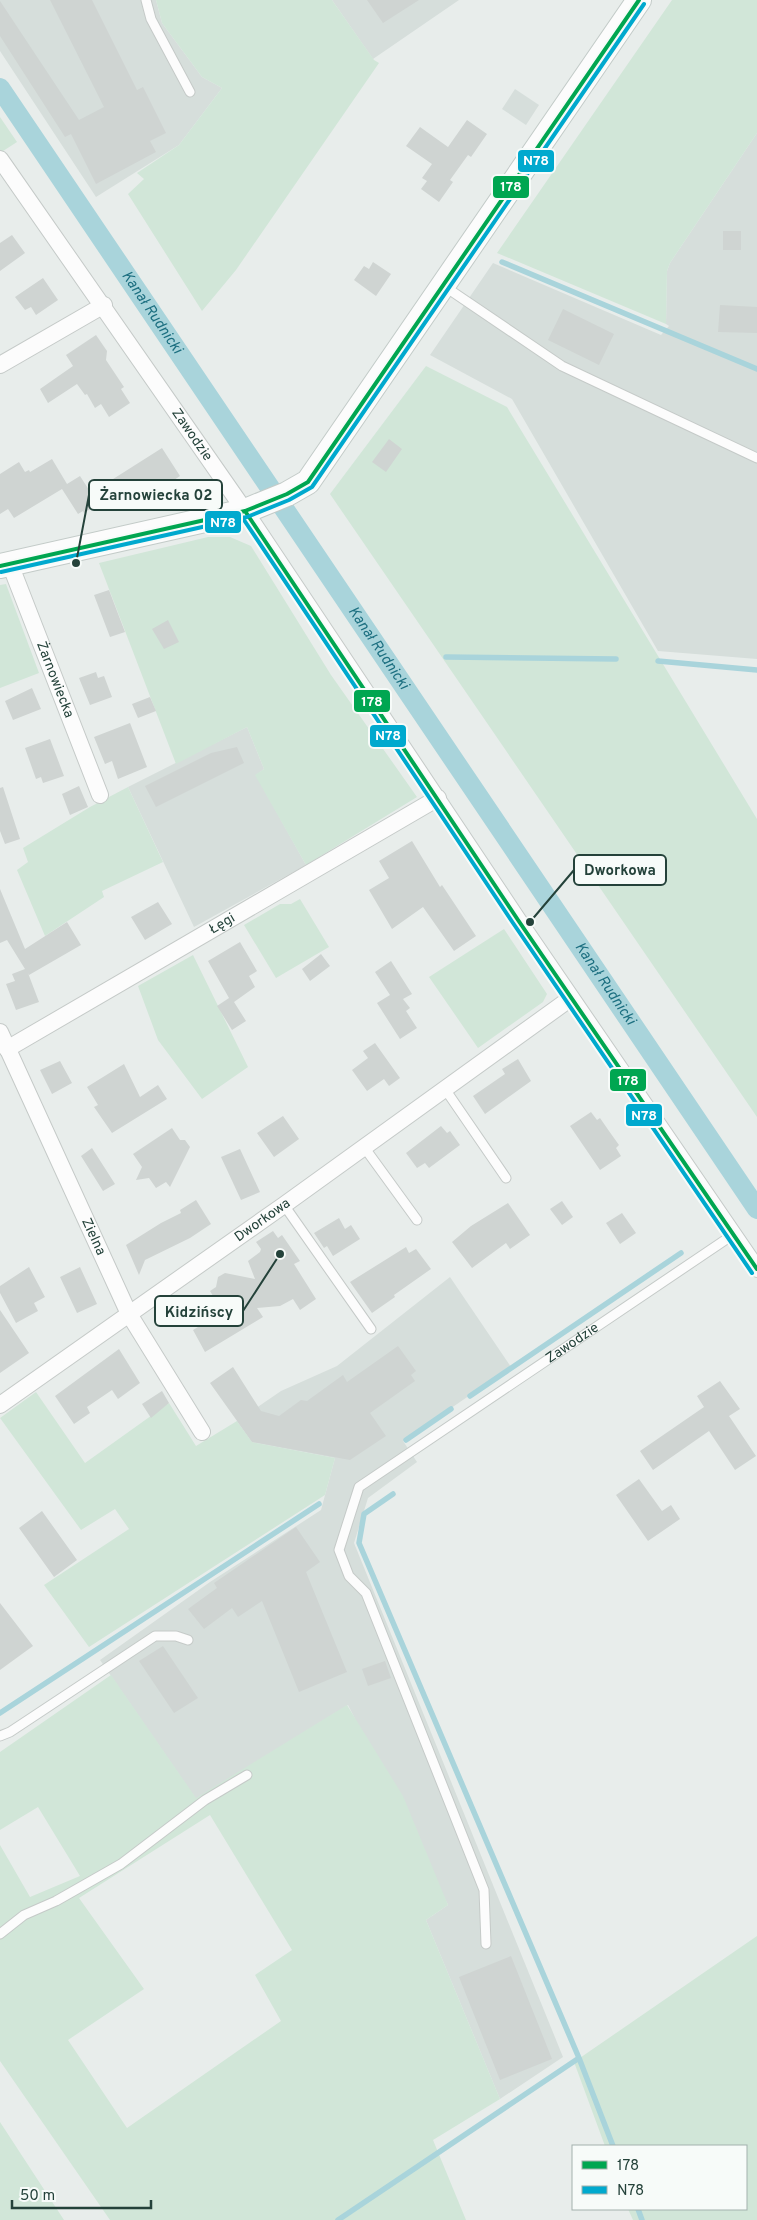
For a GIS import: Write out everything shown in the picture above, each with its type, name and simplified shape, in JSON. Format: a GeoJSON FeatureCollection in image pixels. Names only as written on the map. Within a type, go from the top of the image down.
{"type":"FeatureCollection","features":[{"type":"Feature","properties":{"kind":"street"},"geometry":{"type":"LineString","coordinates":[[5,565],[266,503],[308,482],[639,0]]}},
{"type":"Feature","properties":{"kind":"street","name":"Zawodzie"},"geometry":{"type":"LineString","coordinates":[[0,159],[104,305],[266,503],[438,798],[571,998],[757,1269]]}},
{"type":"Feature","properties":{"kind":"street"},"geometry":{"type":"LineString","coordinates":[[0,365],[104,305]]}},
{"type":"Feature","properties":{"kind":"street","name":"Żarnowiecka"},"geometry":{"type":"LineString","coordinates":[[5,565],[100,794]]}},
{"type":"Feature","properties":{"kind":"street","name":"Łęgi"},"geometry":{"type":"LineString","coordinates":[[7,1049],[438,798]]}},
{"type":"Feature","properties":{"kind":"street","name":"Dworkowa"},"geometry":{"type":"LineString","coordinates":[[0,1405],[364,1148],[571,998]]}},
{"type":"Feature","properties":{"kind":"street","name":"Zielna"},"geometry":{"type":"LineString","coordinates":[[0,1032],[129,1314],[202,1432]]}},
{"type":"Feature","properties":{"kind":"lane"},"geometry":{"type":"LineString","coordinates":[[146,0],[151,19],[190,92]]}},
{"type":"Feature","properties":{"kind":"lane"},"geometry":{"type":"LineString","coordinates":[[443,286],[562,366],[757,458]]}},
{"type":"Feature","properties":{"kind":"lane"},"geometry":{"type":"LineString","coordinates":[[445,1089],[506,1178]]}},
{"type":"Feature","properties":{"kind":"lane"},"geometry":{"type":"LineString","coordinates":[[364,1148],[417,1220]]}},
{"type":"Feature","properties":{"kind":"lane"},"geometry":{"type":"LineString","coordinates":[[284,1205],[372,1329]]}},
{"type":"Feature","properties":{"kind":"lane","name":"Zawodzie"},"geometry":{"type":"LineString","coordinates":[[486,1944],[484,1890],[366,1593],[349,1576],[339,1550],[359,1487],[734,1234]]}},
{"type":"Feature","properties":{"kind":"lane"},"geometry":{"type":"LineString","coordinates":[[0,1736],[10,1732],[155,1636],[176,1636],[188,1640]]}},
{"type":"Feature","properties":{"kind":"lane"},"geometry":{"type":"LineString","coordinates":[[0,1934],[24,1915],[56,1901],[122,1864],[205,1800],[247,1775]]}},
{"type":"Feature","properties":{"kind":"shaded area"},"geometry":{"type":"Polygon","coordinates":[[[0,0],[156,0],[162,23],[202,77],[222,88],[179,145],[96,197],[0,51],[0,0]]]}},
{"type":"Feature","properties":{"kind":"shaded area"},"geometry":{"type":"Polygon","coordinates":[[[332,0],[459,0],[373,59],[332,0]]]}},
{"type":"Feature","properties":{"kind":"shaded area"},"geometry":{"type":"Polygon","coordinates":[[[515,89],[539,105],[526,125],[502,109],[515,89]]]}},
{"type":"Feature","properties":{"kind":"shaded area"},"geometry":{"type":"Polygon","coordinates":[[[757,133],[757,659],[658,651],[512,399],[430,355],[493,263],[661,335],[669,326],[666,324],[667,271],[670,263],[757,133]]]}},
{"type":"Feature","properties":{"kind":"shaded area"},"geometry":{"type":"Polygon","coordinates":[[[247,727],[264,769],[256,775],[306,865],[194,927],[128,787],[247,727]]]}},
{"type":"Feature","properties":{"kind":"shaded area"},"geometry":{"type":"Polygon","coordinates":[[[450,1277],[511,1367],[403,1441],[417,1462],[368,1498],[354,1543],[563,2057],[500,2099],[426,1920],[448,1905],[348,1705],[196,1799],[100,1660],[210,1582],[321,1510],[335,1458],[252,1442],[237,1421],[281,1391],[337,1366],[450,1277]]]}},
{"type":"Feature","properties":{"kind":"green space"},"geometry":{"type":"Polygon","coordinates":[[[156,0],[332,0],[374,60],[379,63],[236,270],[202,311],[128,194],[144,179],[137,173],[179,145],[222,88],[202,77],[162,23],[156,0]]]}},
{"type":"Feature","properties":{"kind":"green space"},"geometry":{"type":"Polygon","coordinates":[[[672,0],[757,0],[757,133],[670,263],[667,271],[666,324],[497,253],[672,0]]]}},
{"type":"Feature","properties":{"kind":"green space"},"geometry":{"type":"Polygon","coordinates":[[[0,117],[17,142],[0,153],[0,117]]]}},
{"type":"Feature","properties":{"kind":"green space"},"geometry":{"type":"Polygon","coordinates":[[[426,366],[507,407],[757,819],[757,1117],[330,494],[426,366]]]}},
{"type":"Feature","properties":{"kind":"green space"},"geometry":{"type":"Polygon","coordinates":[[[208,537],[230,537],[251,546],[331,675],[417,797],[306,865],[255,775],[264,769],[247,727],[176,764],[99,563],[208,537]]]}},
{"type":"Feature","properties":{"kind":"green space"},"geometry":{"type":"Polygon","coordinates":[[[6,584],[39,673],[0,688],[0,585],[6,584]]]}},
{"type":"Feature","properties":{"kind":"green space"},"geometry":{"type":"Polygon","coordinates":[[[128,787],[163,862],[102,891],[104,897],[45,936],[17,870],[28,862],[23,848],[90,807],[128,787]]]}},
{"type":"Feature","properties":{"kind":"green space"},"geometry":{"type":"Polygon","coordinates":[[[300,899],[329,947],[276,978],[244,925],[280,904],[291,904],[300,899]]]}},
{"type":"Feature","properties":{"kind":"green space"},"geometry":{"type":"Polygon","coordinates":[[[504,929],[547,994],[543,1002],[478,1048],[429,977],[504,929]]]}},
{"type":"Feature","properties":{"kind":"green space"},"geometry":{"type":"Polygon","coordinates":[[[193,955],[248,1067],[202,1099],[158,1040],[138,986],[193,955]]]}},
{"type":"Feature","properties":{"kind":"green space"},"geometry":{"type":"Polygon","coordinates":[[[36,1392],[85,1463],[169,1403],[196,1446],[237,1421],[252,1442],[335,1458],[325,1495],[89,1647],[44,1585],[129,1529],[115,1509],[81,1530],[0,1418],[36,1392]]]}},
{"type":"Feature","properties":{"kind":"green space"},"geometry":{"type":"Polygon","coordinates":[[[111,1675],[196,1798],[347,1705],[403,1796],[448,1905],[426,1920],[500,2099],[433,2140],[466,2220],[110,2220],[0,2061],[0,1845],[30,1897],[80,1876],[38,1807],[0,1830],[0,1752],[111,1675]],[[210,1815],[79,1898],[144,1989],[68,2040],[127,2128],[281,2021],[255,1975],[292,1950],[210,1815]]]}},
{"type":"Feature","properties":{"kind":"green space"},"geometry":{"type":"Polygon","coordinates":[[[757,1936],[757,2220],[633,2220],[628,2210],[747,2210],[747,2145],[605,2145],[574,2062],[757,1936]]]}},
{"type":"Feature","properties":{"kind":"green space"},"geometry":{"type":"Polygon","coordinates":[[[0,2122],[64,2220],[0,2220],[0,2122]]]}},
{"type":"Feature","properties":{"kind":"building"},"geometry":{"type":"Polygon","coordinates":[[[50,0],[92,0],[137,90],[143,87],[166,133],[150,141],[156,152],[96,184],[71,134],[65,137],[0,36],[0,1],[79,120],[104,107],[50,0]]]}},
{"type":"Feature","properties":{"kind":"building"},"geometry":{"type":"Polygon","coordinates":[[[367,0],[419,0],[383,23],[367,0]]]}},
{"type":"Feature","properties":{"kind":"building"},"geometry":{"type":"Polygon","coordinates":[[[467,120],[487,134],[471,157],[468,155],[450,180],[453,182],[439,202],[421,189],[427,181],[422,178],[432,164],[406,146],[420,127],[448,147],[467,120]]]}},
{"type":"Feature","properties":{"kind":"building"},"geometry":{"type":"Polygon","coordinates":[[[723,231],[741,231],[741,250],[723,250],[723,231]]]}},
{"type":"Feature","properties":{"kind":"building"},"geometry":{"type":"Polygon","coordinates":[[[12,235],[25,253],[0,271],[0,243],[12,235]]]}},
{"type":"Feature","properties":{"kind":"building"},"geometry":{"type":"Polygon","coordinates":[[[373,262],[391,274],[376,296],[354,280],[364,266],[369,269],[373,262]]]}},
{"type":"Feature","properties":{"kind":"building"},"geometry":{"type":"Polygon","coordinates":[[[43,278],[58,300],[36,315],[31,307],[25,310],[15,297],[43,278]]]}},
{"type":"Feature","properties":{"kind":"building"},"geometry":{"type":"Polygon","coordinates":[[[720,305],[757,307],[757,333],[718,332],[720,305]]]}},
{"type":"Feature","properties":{"kind":"building"},"geometry":{"type":"Polygon","coordinates":[[[563,309],[614,334],[599,365],[548,340],[563,309]]]}},
{"type":"Feature","properties":{"kind":"building"},"geometry":{"type":"Polygon","coordinates":[[[96,335],[107,351],[106,360],[124,387],[121,389],[130,403],[109,417],[101,404],[95,408],[87,394],[85,395],[77,384],[48,403],[40,389],[73,366],[66,355],[96,335]]]}},
{"type":"Feature","properties":{"kind":"building"},"geometry":{"type":"Polygon","coordinates":[[[389,439],[402,449],[386,472],[372,462],[389,439]]]}},
{"type":"Feature","properties":{"kind":"building"},"geometry":{"type":"Polygon","coordinates":[[[162,448],[180,476],[152,495],[142,480],[101,508],[98,504],[84,513],[83,511],[78,514],[62,489],[14,518],[8,509],[0,514],[0,474],[19,462],[25,472],[29,470],[30,472],[52,459],[67,484],[80,476],[91,493],[162,448]]]}},
{"type":"Feature","properties":{"kind":"building"},"geometry":{"type":"Polygon","coordinates":[[[109,590],[125,632],[110,637],[94,595],[109,590]]]}},
{"type":"Feature","properties":{"kind":"building"},"geometry":{"type":"Polygon","coordinates":[[[168,620],[179,642],[164,649],[152,629],[168,620]]]}},
{"type":"Feature","properties":{"kind":"building"},"geometry":{"type":"Polygon","coordinates":[[[96,672],[98,678],[104,676],[112,697],[90,705],[79,678],[96,672]]]}},
{"type":"Feature","properties":{"kind":"building"},"geometry":{"type":"Polygon","coordinates":[[[32,688],[41,709],[13,720],[5,701],[32,688]]]}},
{"type":"Feature","properties":{"kind":"building"},"geometry":{"type":"Polygon","coordinates":[[[150,697],[156,711],[138,718],[132,704],[150,697]]]}},
{"type":"Feature","properties":{"kind":"building"},"geometry":{"type":"Polygon","coordinates":[[[130,723],[147,767],[118,779],[112,761],[105,764],[94,737],[130,723]]]}},
{"type":"Feature","properties":{"kind":"building"},"geometry":{"type":"Polygon","coordinates":[[[50,739],[64,776],[43,783],[41,777],[36,779],[25,748],[50,739]]]}},
{"type":"Feature","properties":{"kind":"building"},"geometry":{"type":"Polygon","coordinates":[[[237,747],[244,763],[156,807],[145,786],[211,753],[237,747]]]}},
{"type":"Feature","properties":{"kind":"building"},"geometry":{"type":"Polygon","coordinates":[[[79,786],[88,807],[70,815],[62,794],[79,786]]]}},
{"type":"Feature","properties":{"kind":"building"},"geometry":{"type":"Polygon","coordinates":[[[3,787],[20,839],[5,844],[0,831],[0,788],[3,787]]]}},
{"type":"Feature","properties":{"kind":"building"},"geometry":{"type":"Polygon","coordinates":[[[412,841],[440,887],[442,885],[476,936],[454,951],[423,907],[392,929],[369,890],[389,878],[379,861],[412,841]]]}},
{"type":"Feature","properties":{"kind":"building"},"geometry":{"type":"Polygon","coordinates":[[[0,889],[25,949],[67,922],[81,945],[29,975],[28,973],[39,1002],[16,1010],[6,984],[15,981],[12,974],[25,969],[7,940],[0,943],[0,889]]]}},
{"type":"Feature","properties":{"kind":"building"},"geometry":{"type":"Polygon","coordinates":[[[158,902],[172,924],[145,940],[131,917],[158,902]]]}},
{"type":"Feature","properties":{"kind":"building"},"geometry":{"type":"Polygon","coordinates":[[[240,942],[257,971],[249,976],[255,987],[234,1002],[246,1021],[232,1030],[217,1006],[229,998],[208,961],[240,942]]]}},
{"type":"Feature","properties":{"kind":"building"},"geometry":{"type":"Polygon","coordinates":[[[321,954],[330,966],[310,981],[302,969],[321,954]]]}},
{"type":"Feature","properties":{"kind":"building"},"geometry":{"type":"Polygon","coordinates":[[[391,961],[412,994],[403,999],[410,1008],[406,1011],[417,1028],[400,1039],[377,1003],[390,995],[375,972],[391,961]]]}},
{"type":"Feature","properties":{"kind":"building"},"geometry":{"type":"Polygon","coordinates":[[[375,1043],[400,1078],[389,1086],[384,1079],[367,1091],[352,1070],[368,1058],[363,1051],[375,1043]]]}},
{"type":"Feature","properties":{"kind":"building"},"geometry":{"type":"Polygon","coordinates":[[[518,1059],[531,1081],[485,1114],[473,1096],[505,1074],[502,1069],[518,1059]]]}},
{"type":"Feature","properties":{"kind":"building"},"geometry":{"type":"Polygon","coordinates":[[[60,1061],[72,1083],[52,1094],[40,1070],[60,1061]]]}},
{"type":"Feature","properties":{"kind":"building"},"geometry":{"type":"Polygon","coordinates":[[[124,1064],[140,1097],[158,1085],[167,1099],[112,1133],[94,1107],[98,1105],[87,1087],[124,1064]]]}},
{"type":"Feature","properties":{"kind":"building"},"geometry":{"type":"Polygon","coordinates":[[[591,1112],[597,1120],[600,1118],[619,1145],[616,1148],[621,1156],[600,1170],[570,1126],[591,1112]]]}},
{"type":"Feature","properties":{"kind":"building"},"geometry":{"type":"Polygon","coordinates":[[[283,1116],[299,1139],[274,1157],[257,1133],[283,1116]]]}},
{"type":"Feature","properties":{"kind":"building"},"geometry":{"type":"Polygon","coordinates":[[[441,1126],[447,1133],[450,1131],[460,1145],[429,1168],[425,1163],[417,1168],[406,1153],[441,1126]]]}},
{"type":"Feature","properties":{"kind":"building"},"geometry":{"type":"Polygon","coordinates":[[[172,1128],[180,1140],[185,1140],[190,1147],[170,1187],[166,1182],[156,1188],[149,1178],[136,1180],[142,1167],[133,1154],[172,1128]]]}},
{"type":"Feature","properties":{"kind":"building"},"geometry":{"type":"Polygon","coordinates":[[[92,1148],[115,1184],[103,1191],[81,1156],[92,1148]]]}},
{"type":"Feature","properties":{"kind":"building"},"geometry":{"type":"Polygon","coordinates":[[[240,1149],[260,1192],[241,1200],[221,1157],[240,1149]]]}},
{"type":"Feature","properties":{"kind":"building"},"geometry":{"type":"Polygon","coordinates":[[[196,1200],[211,1224],[190,1238],[145,1260],[139,1275],[126,1245],[181,1213],[180,1210],[196,1200]]]}},
{"type":"Feature","properties":{"kind":"building"},"geometry":{"type":"Polygon","coordinates":[[[562,1201],[573,1217],[562,1225],[550,1209],[562,1201]]]}},
{"type":"Feature","properties":{"kind":"building"},"geometry":{"type":"Polygon","coordinates":[[[508,1203],[530,1235],[510,1249],[506,1243],[472,1268],[452,1242],[471,1226],[508,1203]]]}},
{"type":"Feature","properties":{"kind":"building"},"geometry":{"type":"Polygon","coordinates":[[[622,1213],[636,1233],[620,1244],[606,1223],[622,1213]]]}},
{"type":"Feature","properties":{"kind":"building"},"geometry":{"type":"Polygon","coordinates":[[[339,1218],[345,1229],[351,1225],[360,1239],[333,1256],[327,1246],[324,1248],[314,1233],[339,1218]]]}},
{"type":"Feature","properties":{"kind":"building"},"geometry":{"type":"Polygon","coordinates":[[[273,1231],[278,1238],[282,1235],[300,1261],[294,1264],[316,1299],[300,1310],[293,1299],[280,1306],[257,1308],[263,1317],[205,1352],[193,1330],[223,1312],[210,1291],[216,1287],[218,1277],[225,1273],[255,1279],[248,1261],[260,1252],[261,1249],[256,1242],[273,1231]]]}},
{"type":"Feature","properties":{"kind":"building"},"geometry":{"type":"Polygon","coordinates":[[[406,1247],[409,1253],[416,1249],[431,1269],[372,1313],[350,1282],[406,1247]]]}},
{"type":"Feature","properties":{"kind":"building"},"geometry":{"type":"Polygon","coordinates":[[[29,1267],[45,1297],[34,1303],[38,1311],[16,1323],[0,1293],[0,1286],[29,1267]]]}},
{"type":"Feature","properties":{"kind":"building"},"geometry":{"type":"Polygon","coordinates":[[[80,1267],[97,1304],[77,1313],[60,1277],[80,1267]]]}},
{"type":"Feature","properties":{"kind":"building"},"geometry":{"type":"Polygon","coordinates":[[[0,1310],[29,1353],[0,1373],[0,1310]]]}},
{"type":"Feature","properties":{"kind":"building"},"geometry":{"type":"Polygon","coordinates":[[[398,1346],[416,1371],[411,1375],[415,1381],[370,1413],[386,1436],[350,1460],[252,1442],[210,1383],[233,1367],[261,1411],[279,1416],[301,1400],[307,1401],[343,1375],[347,1382],[398,1346]]]}},
{"type":"Feature","properties":{"kind":"building"},"geometry":{"type":"Polygon","coordinates":[[[119,1349],[140,1383],[118,1399],[112,1390],[87,1407],[90,1413],[74,1424],[55,1396],[119,1349]]]}},
{"type":"Feature","properties":{"kind":"building"},"geometry":{"type":"Polygon","coordinates":[[[720,1381],[740,1409],[729,1416],[756,1456],[735,1470],[709,1431],[653,1470],[640,1451],[704,1407],[697,1396],[720,1381]]]}},
{"type":"Feature","properties":{"kind":"building"},"geometry":{"type":"Polygon","coordinates":[[[162,1391],[169,1403],[151,1418],[142,1404],[162,1391]]]}},
{"type":"Feature","properties":{"kind":"building"},"geometry":{"type":"Polygon","coordinates":[[[639,1479],[662,1511],[671,1505],[680,1519],[648,1541],[616,1495],[639,1479]]]}},
{"type":"Feature","properties":{"kind":"building"},"geometry":{"type":"Polygon","coordinates":[[[42,1511],[77,1560],[54,1577],[19,1528],[42,1511]]]}},
{"type":"Feature","properties":{"kind":"building"},"geometry":{"type":"Polygon","coordinates":[[[296,1527],[320,1562],[306,1572],[347,1672],[299,1692],[262,1601],[238,1617],[232,1608],[204,1629],[188,1609],[217,1588],[214,1583],[296,1527]]]}},
{"type":"Feature","properties":{"kind":"building"},"geometry":{"type":"Polygon","coordinates":[[[0,1603],[33,1646],[0,1670],[0,1603]]]}},
{"type":"Feature","properties":{"kind":"building"},"geometry":{"type":"Polygon","coordinates":[[[163,1646],[198,1698],[174,1713],[139,1661],[163,1646]]]}},
{"type":"Feature","properties":{"kind":"building"},"geometry":{"type":"Polygon","coordinates":[[[385,1661],[391,1678],[368,1686],[362,1669],[385,1661]]]}},
{"type":"Feature","properties":{"kind":"building"},"geometry":{"type":"Polygon","coordinates":[[[511,1956],[552,2059],[500,2080],[459,1977],[511,1956]]]}},
{"type":"Feature","properties":{"kind":"waterway","name":"Kanał Rudnicki"},"geometry":{"type":"LineString","coordinates":[[0,88],[757,1209]]}},
{"type":"Feature","properties":{"kind":"waterway"},"geometry":{"type":"LineString","coordinates":[[502,262],[757,369]]}},
{"type":"Feature","properties":{"kind":"waterway"},"geometry":{"type":"LineString","coordinates":[[446,657],[616,659]]}},
{"type":"Feature","properties":{"kind":"waterway"},"geometry":{"type":"LineString","coordinates":[[658,661],[757,670]]}},
{"type":"Feature","properties":{"kind":"waterway"},"geometry":{"type":"LineString","coordinates":[[470,1396],[681,1253]]}},
{"type":"Feature","properties":{"kind":"waterway"},"geometry":{"type":"LineString","coordinates":[[406,1440],[451,1409]]}},
{"type":"Feature","properties":{"kind":"waterway"},"geometry":{"type":"LineString","coordinates":[[393,1494],[364,1514],[359,1543],[579,2058],[613,2145]]}},
{"type":"Feature","properties":{"kind":"waterway"},"geometry":{"type":"LineString","coordinates":[[0,1713],[319,1504]]}},
{"type":"Feature","properties":{"kind":"waterway"},"geometry":{"type":"LineString","coordinates":[[338,2220],[579,2058]]}},
{"type":"Feature","properties":{"kind":"waterway"},"geometry":{"type":"LineString","coordinates":[[638,2210],[642,2220]]}},
{"type":"Feature","properties":{"kind":"transit line","name":"178"},"geometry":{"type":"LineString","coordinates":[[0,566],[245,511],[287,494],[308,482],[639,0]]}},
{"type":"Feature","properties":{"kind":"transit line","name":"N78"},"geometry":{"type":"LineString","coordinates":[[1,572],[247,517],[289,500],[312,487],[644,4]]}},
{"type":"Feature","properties":{"kind":"transit line","name":"178"},"geometry":{"type":"LineString","coordinates":[[245,511],[518,920],[757,1269]]}},
{"type":"Feature","properties":{"kind":"transit line","name":"N78"},"geometry":{"type":"LineString","coordinates":[[240,514],[513,923],[752,1273]]}},
{"type":"Feature","properties":{"kind":"place","name":"Żarnowiecka 02"},"geometry":{"type":"Point","coordinates":[76,563]}},
{"type":"Feature","properties":{"kind":"place","name":"Dworkowa"},"geometry":{"type":"Point","coordinates":[530,922]}},
{"type":"Feature","properties":{"kind":"place","name":"Kidzińscy"},"geometry":{"type":"Point","coordinates":[280,1254]}}]}
